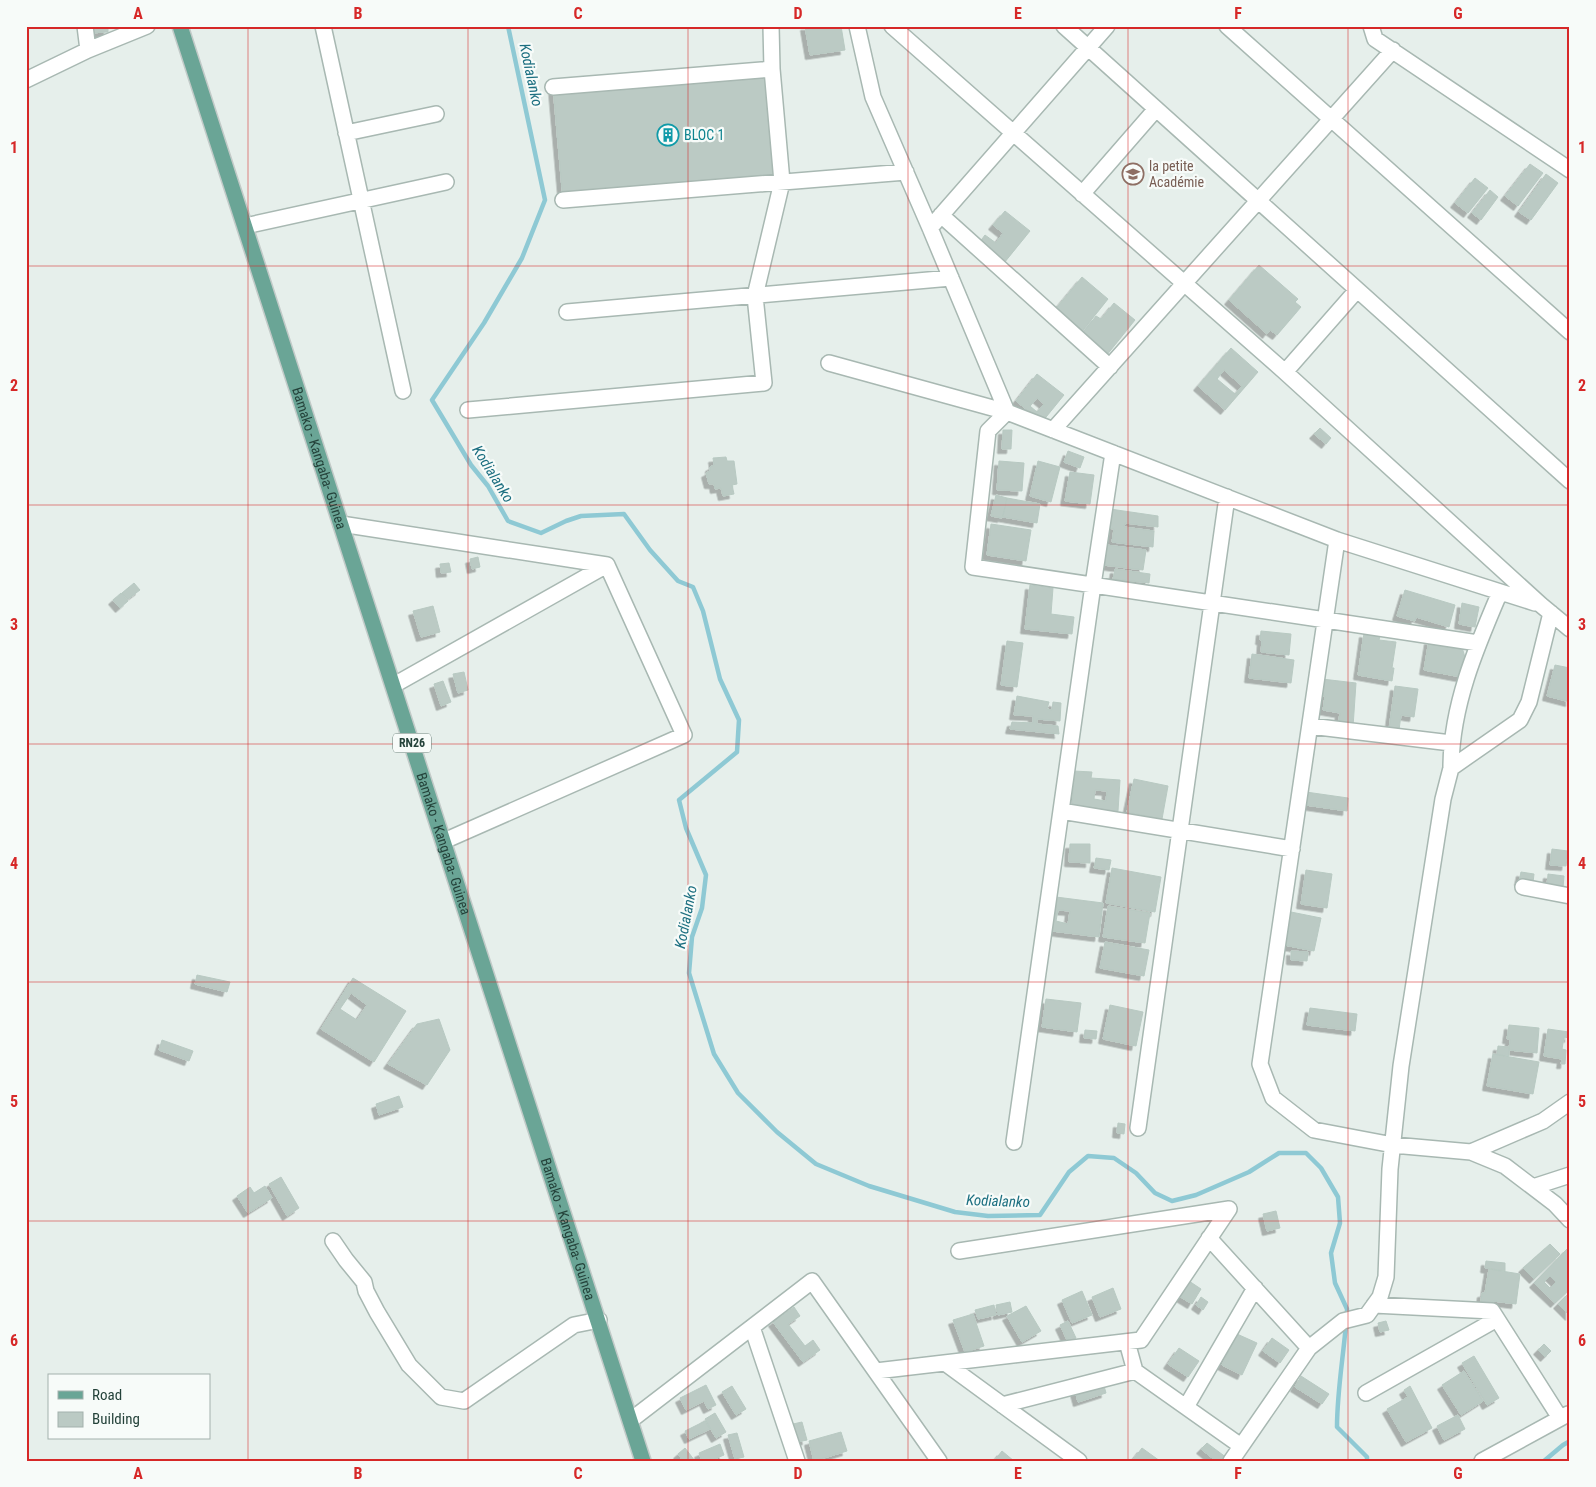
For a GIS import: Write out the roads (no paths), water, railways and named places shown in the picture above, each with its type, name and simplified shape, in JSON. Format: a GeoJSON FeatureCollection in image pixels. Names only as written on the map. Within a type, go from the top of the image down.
{"type":"FeatureCollection","features":[{"type":"Feature","properties":{"kind":"main road","name":"Bamako - Kangaba- Guinea"},"geometry":{"type":"LineString","coordinates":[[180,26],[643,1461]]}},
{"type":"Feature","properties":{"kind":"street"},"geometry":{"type":"LineString","coordinates":[[85,26],[88,50]]}},
{"type":"Feature","properties":{"kind":"street"},"geometry":{"type":"LineString","coordinates":[[26,80],[88,50],[147,26]]}},
{"type":"Feature","properties":{"kind":"street"},"geometry":{"type":"LineString","coordinates":[[323,26],[404,391]]}},
{"type":"Feature","properties":{"kind":"street"},"geometry":{"type":"LineString","coordinates":[[468,410],[764,383],[755,296],[782,182],[772,69],[771,26]]}},
{"type":"Feature","properties":{"kind":"street"},"geometry":{"type":"LineString","coordinates":[[857,26],[873,97],[1007,412]]}},
{"type":"Feature","properties":{"kind":"street"},"geometry":{"type":"LineString","coordinates":[[892,26],[1285,372],[1559,618]]}},
{"type":"Feature","properties":{"kind":"street"},"geometry":{"type":"LineString","coordinates":[[1064,26],[1570,481]]}},
{"type":"Feature","properties":{"kind":"street"},"geometry":{"type":"LineString","coordinates":[[930,228],[1106,26]]}},
{"type":"Feature","properties":{"kind":"street"},"geometry":{"type":"LineString","coordinates":[[1227,26],[1570,332]]}},
{"type":"Feature","properties":{"kind":"street"},"geometry":{"type":"LineString","coordinates":[[1371,26],[1375,38],[1570,170]]}},
{"type":"Feature","properties":{"kind":"street"},"geometry":{"type":"LineString","coordinates":[[1053,430],[1393,50]]}},
{"type":"Feature","properties":{"kind":"street"},"geometry":{"type":"LineString","coordinates":[[553,87],[772,69]]}},
{"type":"Feature","properties":{"kind":"street"},"geometry":{"type":"LineString","coordinates":[[1082,194],[1156,109]]}},
{"type":"Feature","properties":{"kind":"street"},"geometry":{"type":"LineString","coordinates":[[346,133],[436,114]]}},
{"type":"Feature","properties":{"kind":"street"},"geometry":{"type":"LineString","coordinates":[[563,200],[906,172]]}},
{"type":"Feature","properties":{"kind":"street"},"geometry":{"type":"LineString","coordinates":[[245,226],[446,182]]}},
{"type":"Feature","properties":{"kind":"street"},"geometry":{"type":"LineString","coordinates":[[941,215],[1110,367]]}},
{"type":"Feature","properties":{"kind":"street"},"geometry":{"type":"LineString","coordinates":[[567,312],[951,278]]}},
{"type":"Feature","properties":{"kind":"street"},"geometry":{"type":"LineString","coordinates":[[1285,372],[1357,290]]}},
{"type":"Feature","properties":{"kind":"street"},"geometry":{"type":"LineString","coordinates":[[829,363],[1007,412],[1337,540],[1500,592],[1559,618]]}},
{"type":"Feature","properties":{"kind":"street"},"geometry":{"type":"LineString","coordinates":[[1007,412],[988,431],[973,567],[1478,643]]}},
{"type":"Feature","properties":{"kind":"street"},"geometry":{"type":"LineString","coordinates":[[1014,1142],[1113,453]]}},
{"type":"Feature","properties":{"kind":"street"},"geometry":{"type":"LineString","coordinates":[[1138,1128],[1227,497]]}},
{"type":"Feature","properties":{"kind":"street"},"geometry":{"type":"LineString","coordinates":[[341,524],[607,565]]}},
{"type":"Feature","properties":{"kind":"street"},"geometry":{"type":"LineString","coordinates":[[1337,540],[1260,1064],[1273,1098],[1314,1130],[1393,1145],[1471,1152],[1505,1166],[1555,1204],[1570,1220]]}},
{"type":"Feature","properties":{"kind":"street"},"geometry":{"type":"LineString","coordinates":[[394,685],[607,565]]}},
{"type":"Feature","properties":{"kind":"street"},"geometry":{"type":"LineString","coordinates":[[444,841],[684,735],[607,565]]}},
{"type":"Feature","properties":{"kind":"street"},"geometry":{"type":"LineString","coordinates":[[1231,1461],[1309,1348],[1349,1319],[1367,1315],[1380,1297],[1386,1277],[1393,1145],[1401,1066],[1442,808],[1452,768],[1451,743],[1456,714],[1478,643],[1500,592]]}},
{"type":"Feature","properties":{"kind":"street"},"geometry":{"type":"LineString","coordinates":[[1452,768],[1520,720],[1529,702],[1559,618]]}},
{"type":"Feature","properties":{"kind":"street"},"geometry":{"type":"LineString","coordinates":[[1310,726],[1451,743]]}},
{"type":"Feature","properties":{"kind":"street"},"geometry":{"type":"LineString","coordinates":[[1061,811],[1292,849]]}},
{"type":"Feature","properties":{"kind":"street"},"geometry":{"type":"LineString","coordinates":[[1523,887],[1570,896]]}},
{"type":"Feature","properties":{"kind":"street"},"geometry":{"type":"LineString","coordinates":[[1471,1152],[1543,1120],[1570,1102]]}},
{"type":"Feature","properties":{"kind":"street"},"geometry":{"type":"LineString","coordinates":[[1533,1187],[1570,1175]]}},
{"type":"Feature","properties":{"kind":"street"},"geometry":{"type":"LineString","coordinates":[[876,1372],[1141,1340],[1229,1209],[959,1251]]}},
{"type":"Feature","properties":{"kind":"street"},"geometry":{"type":"LineString","coordinates":[[1209,1238],[1309,1348]]}},
{"type":"Feature","properties":{"kind":"street"},"geometry":{"type":"LineString","coordinates":[[333,1241],[364,1282],[366,1291],[409,1365],[440,1396],[464,1401],[574,1326],[599,1320]]}},
{"type":"Feature","properties":{"kind":"street"},"geometry":{"type":"LineString","coordinates":[[631,1420],[812,1281],[939,1461]]}},
{"type":"Feature","properties":{"kind":"street"},"geometry":{"type":"LineString","coordinates":[[1186,1407],[1255,1288]]}},
{"type":"Feature","properties":{"kind":"street"},"geometry":{"type":"LineString","coordinates":[[1374,1305],[1492,1311],[1565,1416],[1482,1461]]}},
{"type":"Feature","properties":{"kind":"street"},"geometry":{"type":"LineString","coordinates":[[1366,1393],[1497,1319]]}},
{"type":"Feature","properties":{"kind":"street"},"geometry":{"type":"LineString","coordinates":[[752,1327],[797,1461]]}},
{"type":"Feature","properties":{"kind":"street"},"geometry":{"type":"LineString","coordinates":[[1127,1342],[1135,1371],[1241,1446]]}},
{"type":"Feature","properties":{"kind":"street"},"geometry":{"type":"LineString","coordinates":[[945,1363],[1079,1461]]}},
{"type":"Feature","properties":{"kind":"street"},"geometry":{"type":"LineString","coordinates":[[1002,1405],[1135,1371]]}},
{"type":"Feature","properties":{"kind":"waterway","name":"Kodialanko"},"geometry":{"type":"LineString","coordinates":[[508,26],[545,200],[522,258],[484,323],[432,400],[471,465],[488,486],[508,521],[541,533],[581,516],[624,514],[650,550],[678,581],[693,587],[703,611],[720,679],[739,720],[737,752],[679,800],[686,828],[706,875],[702,908],[692,937],[689,973],[714,1054],[738,1093],[777,1132],[816,1164],[869,1186],[955,1212],[988,1216],[1040,1215],[1069,1172],[1088,1156],[1114,1158],[1136,1173],[1155,1193],[1172,1201],[1196,1195],[1249,1172],[1279,1153],[1306,1153],[1321,1168],[1338,1197],[1340,1223],[1331,1253],[1335,1283],[1347,1309],[1347,1317]]}},
{"type":"Feature","properties":{"kind":"waterway","name":"Kodialanko"},"geometry":{"type":"LineString","coordinates":[[1346,1324],[1337,1427],[1367,1457],[1367,1461]]}},
{"type":"Feature","properties":{"kind":"waterway","name":"Kodialanko"},"geometry":{"type":"LineString","coordinates":[[1544,1461],[1570,1441]]}},
{"type":"Feature","properties":{"kind":"place","name":"BLOC 1"},"geometry":{"type":"Point","coordinates":[668,135]}},
{"type":"Feature","properties":{"kind":"place","name":"la petite Académie"},"geometry":{"type":"Point","coordinates":[1133,174]}}]}
